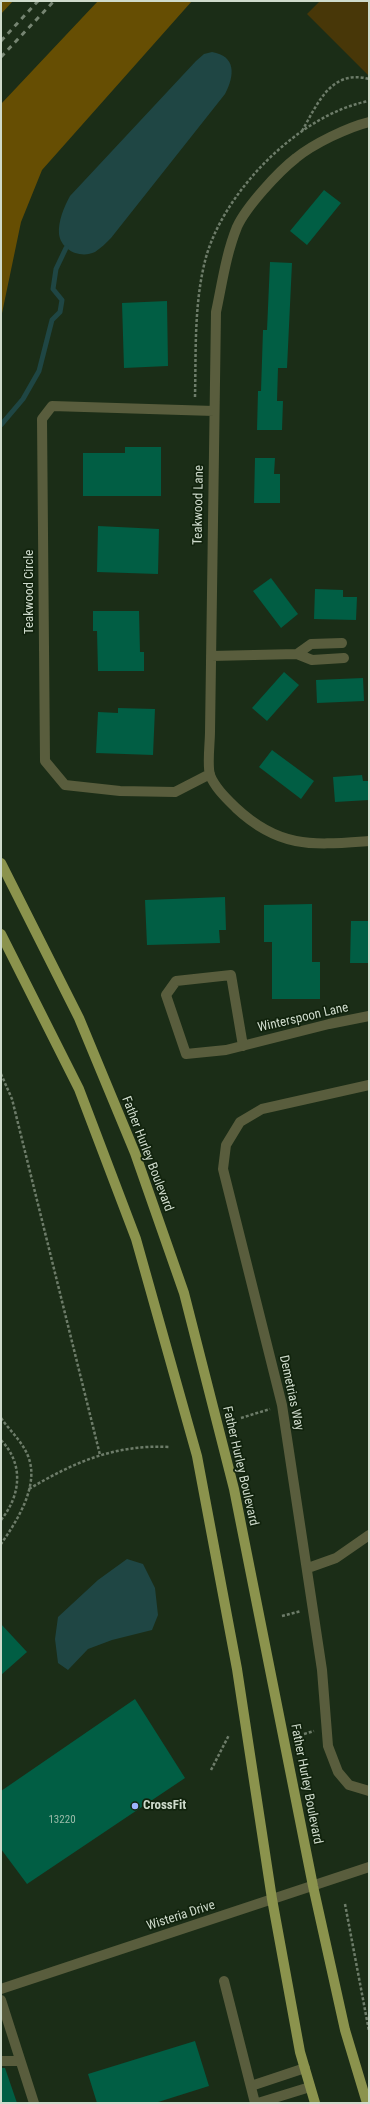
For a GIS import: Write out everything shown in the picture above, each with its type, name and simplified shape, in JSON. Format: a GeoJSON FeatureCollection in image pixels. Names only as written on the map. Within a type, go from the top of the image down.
{"type":"FeatureCollection","features":[{"type":"Feature","properties":{"kind":"main road","name":"Father Hurley Boulevard"},"geometry":{"type":"LineString","coordinates":[[1,863],[79,1018],[135,1153],[184,1293],[234,1490],[313,1886],[345,2030],[367,2103]]}},
{"type":"Feature","properties":{"kind":"main road"},"geometry":{"type":"LineString","coordinates":[[1,934],[82,1096],[136,1239],[195,1449],[237,1669],[272,1899],[300,2052],[315,2103]]}},
{"type":"Feature","properties":{"kind":"street","name":"Teakwood Lane"},"geometry":{"type":"LineString","coordinates":[[210,774],[216,312],[228,254],[238,225],[255,200],[296,158],[349,127],[369,122]]}},
{"type":"Feature","properties":{"kind":"street","name":"Teakwood Circle"},"geometry":{"type":"LineString","coordinates":[[210,774],[175,792],[120,791],[65,785],[45,761],[42,419],[52,406],[214,411]]}},
{"type":"Feature","properties":{"kind":"street"},"geometry":{"type":"LineString","coordinates":[[297,654],[311,644],[342,643]]}},
{"type":"Feature","properties":{"kind":"street"},"geometry":{"type":"LineString","coordinates":[[211,656],[297,654],[312,660],[344,658]]}},
{"type":"Feature","properties":{"kind":"street"},"geometry":{"type":"LineString","coordinates":[[210,774],[222,794],[257,826],[273,835],[295,842],[322,845],[369,842]]}},
{"type":"Feature","properties":{"kind":"street","name":"Winterspoon Lane"},"geometry":{"type":"LineString","coordinates":[[243,1046],[231,975],[176,981],[166,995],[186,1054],[226,1050],[243,1046],[329,1024],[369,1016]]}},
{"type":"Feature","properties":{"kind":"street","name":"Demetrias Way"},"geometry":{"type":"LineString","coordinates":[[369,1085],[262,1109],[240,1122],[226,1145],[223,1169],[282,1405],[314,1608],[322,1670],[328,1746],[338,1772],[349,1785],[369,1791]]}},
{"type":"Feature","properties":{"kind":"street"},"geometry":{"type":"LineString","coordinates":[[308,1568],[336,1558],[369,1535]]}},
{"type":"Feature","properties":{"kind":"street","name":"Wisteria Drive"},"geometry":{"type":"LineString","coordinates":[[1,1989],[369,1867]]}},
{"type":"Feature","properties":{"kind":"street"},"geometry":{"type":"LineString","coordinates":[[224,1980],[251,2086],[257,2103],[310,2086]]}},
{"type":"Feature","properties":{"kind":"street"},"geometry":{"type":"LineString","coordinates":[[1,2000],[34,2103]]}},
{"type":"Feature","properties":{"kind":"street"},"geometry":{"type":"LineString","coordinates":[[1,2061],[20,2061]]}},
{"type":"Feature","properties":{"kind":"street"},"geometry":{"type":"LineString","coordinates":[[251,2086],[305,2068]]}},
{"type":"Feature","properties":{"kind":"path"},"geometry":{"type":"LineString","coordinates":[[302,131],[325,92],[332,84],[351,77],[369,79]]}},
{"type":"Feature","properties":{"kind":"path"},"geometry":{"type":"LineString","coordinates":[[1,1074],[12,1099],[100,1455]]}},
{"type":"Feature","properties":{"kind":"path"},"geometry":{"type":"LineString","coordinates":[[241,1418],[282,1405]]}},
{"type":"Feature","properties":{"kind":"path"},"geometry":{"type":"LineString","coordinates":[[1,1418],[20,1441],[28,1457],[31,1472],[29,1489],[11,1530],[1,1544]]}},
{"type":"Feature","properties":{"kind":"path"},"geometry":{"type":"LineString","coordinates":[[1,1440],[13,1456],[17,1465],[15,1492],[11,1505],[1,1520]]}},
{"type":"Feature","properties":{"kind":"path"},"geometry":{"type":"LineString","coordinates":[[29,1489],[44,1480],[100,1455],[118,1450],[151,1446],[170,1447]]}},
{"type":"Feature","properties":{"kind":"path"},"geometry":{"type":"LineString","coordinates":[[282,1616],[314,1608]]}},
{"type":"Feature","properties":{"kind":"path"},"geometry":{"type":"LineString","coordinates":[[211,1770],[229,1735]]}},
{"type":"Feature","properties":{"kind":"path"},"geometry":{"type":"LineString","coordinates":[[345,1904],[369,2031]]}},
{"type":"Feature","properties":{"kind":"shaded area"},"geometry":{"type":"Polygon","coordinates":[[[1,1],[13,1],[1,14],[1,1]]]}},
{"type":"Feature","properties":{"kind":"shaded area"},"geometry":{"type":"Polygon","coordinates":[[[98,1],[192,1],[42,170],[21,222],[1,318],[1,104],[98,1]]]}},
{"type":"Feature","properties":{"kind":"shaded area"},"geometry":{"type":"Polygon","coordinates":[[[320,1],[369,1],[369,76],[307,14],[320,1]]]}},
{"type":"Feature","properties":{"kind":"water"},"geometry":{"type":"Polygon","coordinates":[[[212,52],[220,54],[226,58],[231,67],[231,80],[225,94],[107,242],[95,252],[89,254],[78,254],[67,249],[63,245],[59,234],[59,224],[70,196],[196,61],[204,54],[212,52]]]}},
{"type":"Feature","properties":{"kind":"water"},"geometry":{"type":"Polygon","coordinates":[[[127,1559],[143,1564],[155,1588],[158,1615],[152,1630],[112,1640],[88,1649],[68,1670],[58,1663],[55,1639],[58,1617],[98,1580],[127,1559]]]}},
{"type":"Feature","properties":{"kind":"building"},"geometry":{"type":"Polygon","coordinates":[[[324,190],[341,203],[307,245],[290,231],[324,190]]]}},
{"type":"Feature","properties":{"kind":"building"},"geometry":{"type":"Polygon","coordinates":[[[270,262],[292,263],[287,368],[278,368],[277,401],[283,401],[282,430],[257,430],[258,391],[261,391],[263,330],[267,330],[270,262]]]}},
{"type":"Feature","properties":{"kind":"building"},"geometry":{"type":"Polygon","coordinates":[[[167,301],[168,366],[124,368],[122,303],[167,301]]]}},
{"type":"Feature","properties":{"kind":"building"},"geometry":{"type":"Polygon","coordinates":[[[125,447],[161,447],[161,496],[83,496],[83,453],[125,453],[125,447]]]}},
{"type":"Feature","properties":{"kind":"building"},"geometry":{"type":"Polygon","coordinates":[[[255,458],[275,458],[274,474],[280,474],[280,503],[254,503],[255,458]]]}},
{"type":"Feature","properties":{"kind":"building"},"geometry":{"type":"Polygon","coordinates":[[[98,526],[159,529],[158,574],[97,572],[98,526]]]}},
{"type":"Feature","properties":{"kind":"building"},"geometry":{"type":"Polygon","coordinates":[[[271,578],[298,614],[281,628],[253,591],[271,578]]]}},
{"type":"Feature","properties":{"kind":"building"},"geometry":{"type":"Polygon","coordinates":[[[315,589],[343,590],[343,597],[357,597],[356,620],[314,619],[315,589]]]}},
{"type":"Feature","properties":{"kind":"building"},"geometry":{"type":"Polygon","coordinates":[[[93,611],[139,611],[140,652],[144,652],[144,671],[98,671],[97,631],[93,631],[93,611]]]}},
{"type":"Feature","properties":{"kind":"building"},"geometry":{"type":"Polygon","coordinates":[[[284,672],[299,685],[267,721],[252,708],[284,672]]]}},
{"type":"Feature","properties":{"kind":"building"},"geometry":{"type":"Polygon","coordinates":[[[363,678],[364,701],[317,703],[316,680],[363,678]]]}},
{"type":"Feature","properties":{"kind":"building"},"geometry":{"type":"Polygon","coordinates":[[[118,708],[155,709],[153,755],[96,753],[98,712],[118,713],[118,708]]]}},
{"type":"Feature","properties":{"kind":"building"},"geometry":{"type":"Polygon","coordinates":[[[272,750],[314,781],[301,799],[259,767],[272,750]]]}},
{"type":"Feature","properties":{"kind":"building"},"geometry":{"type":"Polygon","coordinates":[[[362,775],[363,781],[369,781],[369,800],[335,802],[333,777],[362,775]]]}},
{"type":"Feature","properties":{"kind":"building"},"geometry":{"type":"Polygon","coordinates":[[[225,897],[226,930],[219,930],[220,943],[147,945],[145,900],[225,897]]]}},
{"type":"Feature","properties":{"kind":"building"},"geometry":{"type":"Polygon","coordinates":[[[312,904],[312,962],[320,962],[320,999],[272,999],[272,942],[264,942],[264,905],[312,904]]]}},
{"type":"Feature","properties":{"kind":"building"},"geometry":{"type":"Polygon","coordinates":[[[351,921],[369,921],[369,963],[350,963],[351,921]]]}},
{"type":"Feature","properties":{"kind":"building"},"geometry":{"type":"Polygon","coordinates":[[[1,1624],[27,1652],[1,1675],[1,1624]]]}},
{"type":"Feature","properties":{"kind":"building"},"geometry":{"type":"Polygon","coordinates":[[[135,1699],[185,1778],[27,1884],[1,1849],[1,1791],[135,1699]]]}},
{"type":"Feature","properties":{"kind":"building"},"geometry":{"type":"Polygon","coordinates":[[[195,2041],[209,2086],[155,2103],[97,2103],[88,2074],[195,2041]]]}},
{"type":"Feature","properties":{"kind":"building"},"geometry":{"type":"Polygon","coordinates":[[[1,2068],[5,2068],[17,2103],[1,2103],[1,2068]]]}},
{"type":"Feature","properties":{"kind":"waterway"},"geometry":{"type":"LineString","coordinates":[[1,425],[23,399],[39,371],[52,320],[60,312],[62,300],[53,289],[56,269],[66,248]]}},
{"type":"Feature","properties":{"kind":"railway"},"geometry":{"type":"LineString","coordinates":[[1,41],[38,1]]}},
{"type":"Feature","properties":{"kind":"railway"},"geometry":{"type":"LineString","coordinates":[[1,57],[54,1]]}},
{"type":"Feature","properties":{"kind":"place","name":"CrossFit"},"geometry":{"type":"Point","coordinates":[135,1806]}}]}
